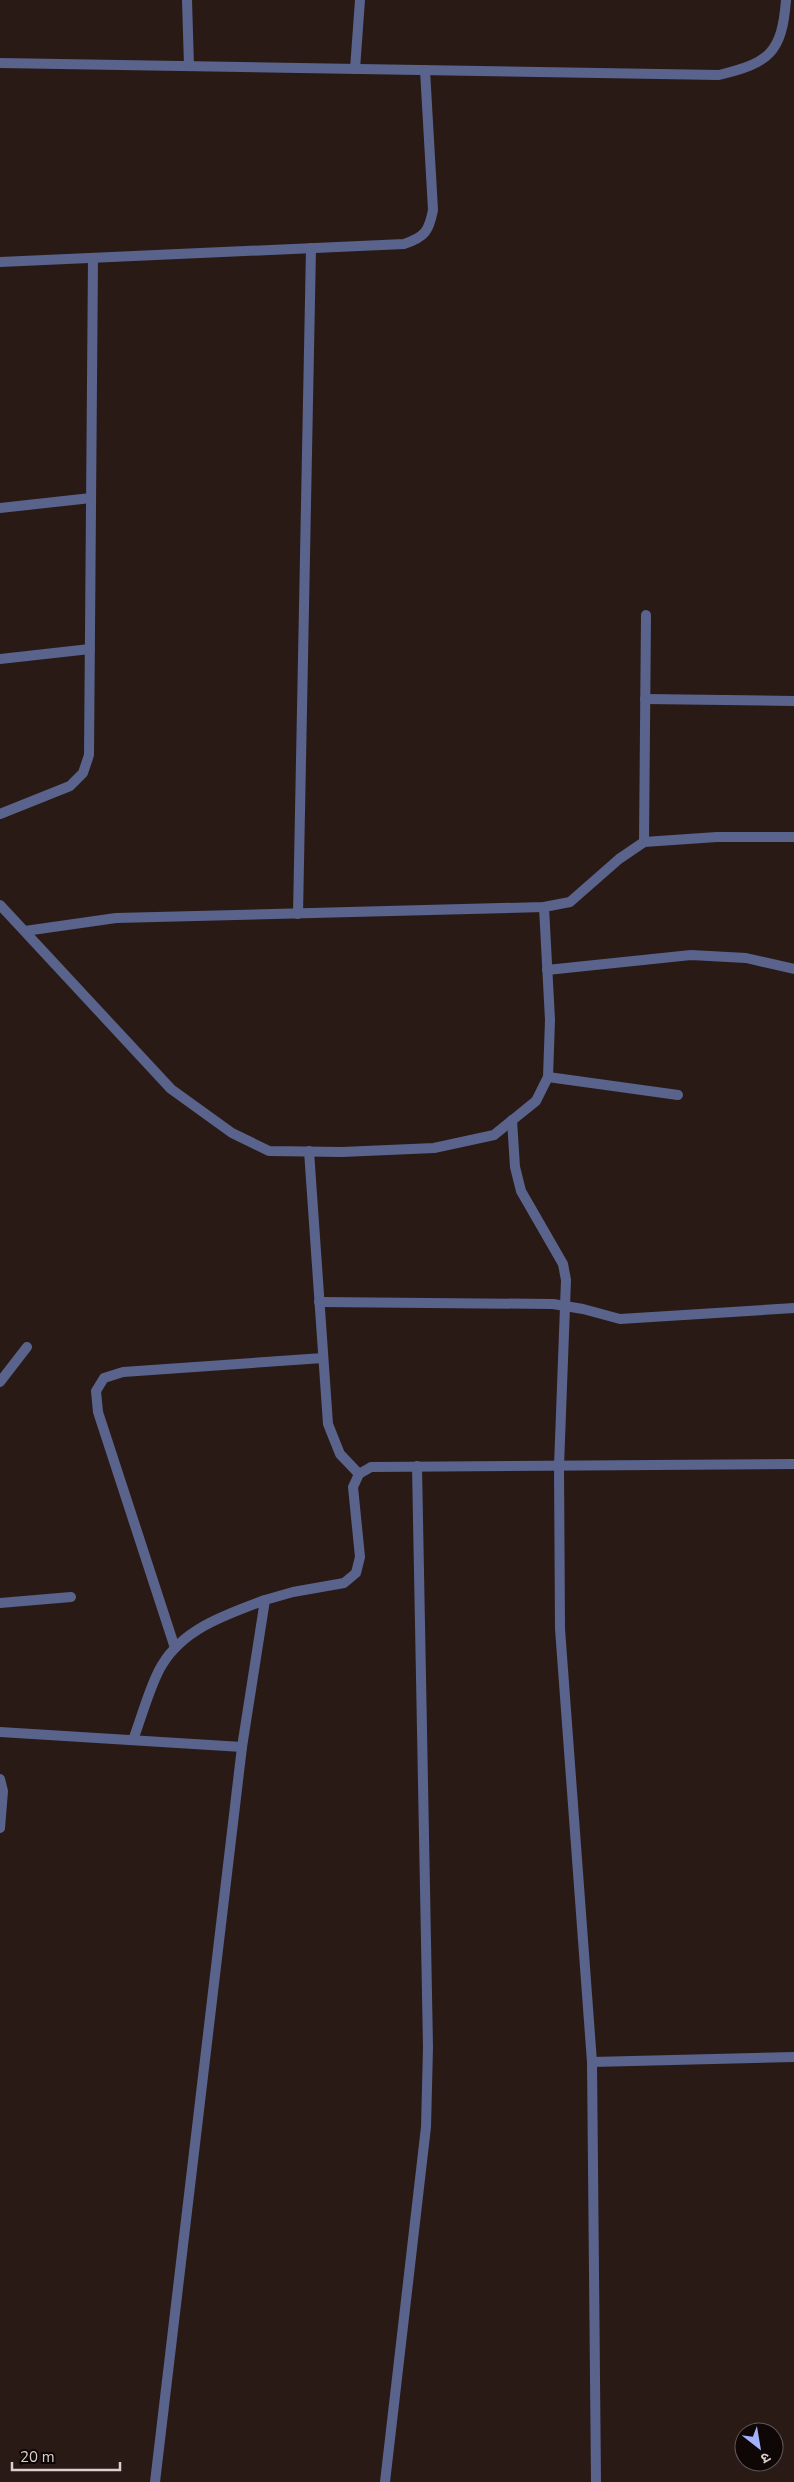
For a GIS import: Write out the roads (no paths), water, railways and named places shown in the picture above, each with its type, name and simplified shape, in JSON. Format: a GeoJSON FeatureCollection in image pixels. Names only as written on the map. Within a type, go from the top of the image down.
{"type":"FeatureCollection","features":[{"type":"Feature","properties":{"kind":"street"},"geometry":{"type":"LineString","coordinates":[[187,0],[189,66]]}},
{"type":"Feature","properties":{"kind":"street"},"geometry":{"type":"LineString","coordinates":[[356,69],[360,0]]}},
{"type":"Feature","properties":{"kind":"street"},"geometry":{"type":"LineString","coordinates":[[0,63],[719,75],[750,68],[774,49],[784,24],[786,0]]}},
{"type":"Feature","properties":{"kind":"street"},"geometry":{"type":"LineString","coordinates":[[0,262],[404,244],[419,239],[430,226],[433,210],[425,70]]}},
{"type":"Feature","properties":{"kind":"street"},"geometry":{"type":"LineString","coordinates":[[298,914],[311,248]]}},
{"type":"Feature","properties":{"kind":"street"},"geometry":{"type":"LineString","coordinates":[[0,814],[70,786],[83,773],[89,755],[93,258]]}},
{"type":"Feature","properties":{"kind":"street"},"geometry":{"type":"LineString","coordinates":[[0,508],[91,498]]}},
{"type":"Feature","properties":{"kind":"street"},"geometry":{"type":"LineString","coordinates":[[644,842],[646,615]]}},
{"type":"Feature","properties":{"kind":"street"},"geometry":{"type":"LineString","coordinates":[[0,659],[90,649]]}},
{"type":"Feature","properties":{"kind":"street"},"geometry":{"type":"LineString","coordinates":[[645,699],[794,701]]}},
{"type":"Feature","properties":{"kind":"street"},"geometry":{"type":"LineString","coordinates":[[24,931],[116,918],[544,907],[570,902],[618,859],[644,842],[717,837],[794,837]]}},
{"type":"Feature","properties":{"kind":"street"},"geometry":{"type":"LineString","coordinates":[[0,905],[171,1089],[232,1133],[269,1151],[434,1148],[494,1135],[536,1101],[548,1077],[550,1020],[544,907]]}},
{"type":"Feature","properties":{"kind":"street"},"geometry":{"type":"LineString","coordinates":[[547,970],[691,955],[746,958],[794,969]]}},
{"type":"Feature","properties":{"kind":"street"},"geometry":{"type":"LineString","coordinates":[[548,1077],[678,1095]]}},
{"type":"Feature","properties":{"kind":"street"},"geometry":{"type":"LineString","coordinates":[[512,1120],[515,1167],[521,1191],[563,1264],[566,1280],[559,1466],[560,1629],[592,2062],[596,2482]]}},
{"type":"Feature","properties":{"kind":"street"},"geometry":{"type":"LineString","coordinates":[[309,1151],[328,1424],[340,1454],[359,1474]]}},
{"type":"Feature","properties":{"kind":"street"},"geometry":{"type":"LineString","coordinates":[[319,1302],[566,1306],[620,1319],[794,1308]]}},
{"type":"Feature","properties":{"kind":"street"},"geometry":{"type":"LineString","coordinates":[[0,1382],[28,1347]]}},
{"type":"Feature","properties":{"kind":"street"},"geometry":{"type":"LineString","coordinates":[[175,1648],[98,1412],[96,1391],[104,1378],[123,1372],[323,1358]]}},
{"type":"Feature","properties":{"kind":"street"},"geometry":{"type":"LineString","coordinates":[[133,1740],[162,1665],[175,1648],[204,1626],[223,1615],[265,1600],[293,1592],[344,1583],[356,1573],[360,1557],[353,1487],[359,1474],[372,1467],[794,1464]]}},
{"type":"Feature","properties":{"kind":"street"},"geometry":{"type":"LineString","coordinates":[[385,2482],[426,2127],[428,2047],[417,1466]]}},
{"type":"Feature","properties":{"kind":"street"},"geometry":{"type":"LineString","coordinates":[[0,1603],[71,1597]]}},
{"type":"Feature","properties":{"kind":"street"},"geometry":{"type":"LineString","coordinates":[[155,2482],[242,1747],[265,1600]]}},
{"type":"Feature","properties":{"kind":"street"},"geometry":{"type":"LineString","coordinates":[[0,1732],[242,1747]]}},
{"type":"Feature","properties":{"kind":"street"},"geometry":{"type":"LineString","coordinates":[[0,1779],[3,1791],[0,1828]]}},
{"type":"Feature","properties":{"kind":"street"},"geometry":{"type":"LineString","coordinates":[[592,2062],[794,2057]]}}]}
